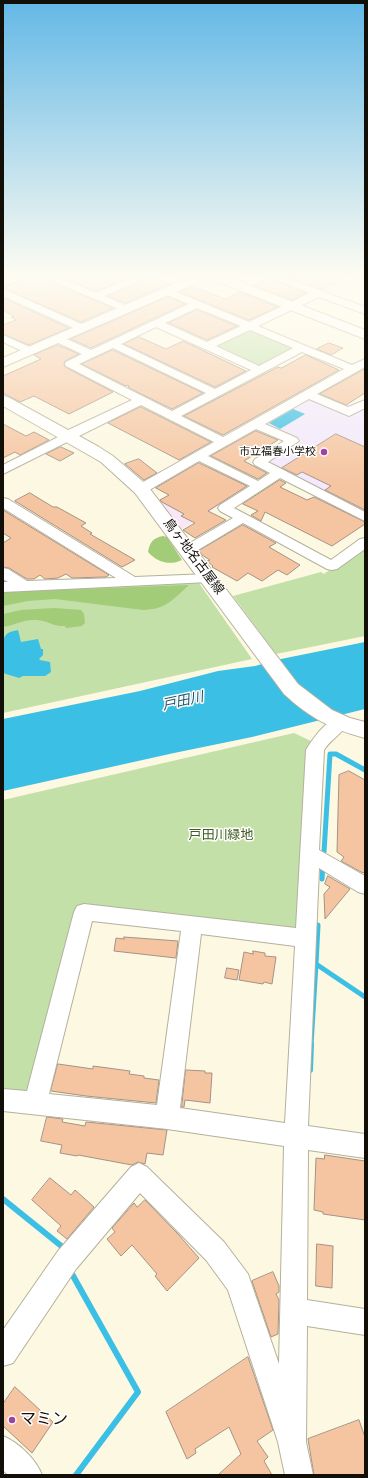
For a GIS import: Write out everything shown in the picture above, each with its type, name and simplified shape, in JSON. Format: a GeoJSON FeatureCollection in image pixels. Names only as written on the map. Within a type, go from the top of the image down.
{"type":"FeatureCollection","features":[{"type":"Feature","properties":{"kind":"main road"},"geometry":{"type":"LineString","coordinates":[[3,363],[39,347]]}},
{"type":"Feature","properties":{"kind":"main road","name":"鳥ヶ地名古屋線"},"geometry":{"type":"LineString","coordinates":[[3,400],[69,436],[107,459],[141,489],[291,689],[317,711],[340,723],[365,730]]}},
{"type":"Feature","properties":{"kind":"street"},"geometry":{"type":"LineString","coordinates":[[22,347],[30,351]]}},
{"type":"Feature","properties":{"kind":"street"},"geometry":{"type":"LineString","coordinates":[[76,347],[91,354]]}},
{"type":"Feature","properties":{"kind":"street"},"geometry":{"type":"LineString","coordinates":[[106,347],[70,364],[223,442]]}},
{"type":"Feature","properties":{"kind":"street"},"geometry":{"type":"LineString","coordinates":[[119,347],[215,393]]}},
{"type":"Feature","properties":{"kind":"street"},"geometry":{"type":"LineString","coordinates":[[210,347],[260,370]]}},
{"type":"Feature","properties":{"kind":"street"},"geometry":{"type":"LineString","coordinates":[[172,416],[301,348],[352,369]]}},
{"type":"Feature","properties":{"kind":"street"},"geometry":{"type":"LineString","coordinates":[[141,489],[365,362]]}},
{"type":"Feature","properties":{"kind":"street"},"geometry":{"type":"LineString","coordinates":[[308,394],[349,412],[365,403]]}},
{"type":"Feature","properties":{"kind":"street"},"geometry":{"type":"LineString","coordinates":[[3,470],[141,400]]}},
{"type":"Feature","properties":{"kind":"street"},"geometry":{"type":"LineString","coordinates":[[255,424],[293,441],[260,462],[365,517]]}},
{"type":"Feature","properties":{"kind":"street"},"geometry":{"type":"LineString","coordinates":[[198,456],[259,486]]}},
{"type":"Feature","properties":{"kind":"street"},"geometry":{"type":"LineString","coordinates":[[279,473],[225,508],[332,566],[365,542]]}},
{"type":"Feature","properties":{"kind":"street"},"geometry":{"type":"LineString","coordinates":[[3,502],[132,581]]}},
{"type":"Feature","properties":{"kind":"street"},"geometry":{"type":"LineString","coordinates":[[188,550],[242,518]]}},
{"type":"Feature","properties":{"kind":"street"},"geometry":{"type":"LineString","coordinates":[[3,572],[24,586]]}},
{"type":"Feature","properties":{"kind":"street"},"geometry":{"type":"LineString","coordinates":[[3,587],[209,578]]}},
{"type":"Feature","properties":{"kind":"street"},"geometry":{"type":"LineString","coordinates":[[292,1442],[296,1136],[315,750],[322,739],[340,723]]}},
{"type":"Feature","properties":{"kind":"street"},"geometry":{"type":"LineString","coordinates":[[309,853],[365,886]]}},
{"type":"Feature","properties":{"kind":"street"},"geometry":{"type":"LineString","coordinates":[[35,1104],[84,912],[305,938]]}},
{"type":"Feature","properties":{"kind":"street"},"geometry":{"type":"LineString","coordinates":[[167,1118],[192,924]]}},
{"type":"Feature","properties":{"kind":"street"},"geometry":{"type":"LineString","coordinates":[[3,1100],[167,1118],[365,1146]]}},
{"type":"Feature","properties":{"kind":"street"},"geometry":{"type":"LineString","coordinates":[[3,1353],[67,1260],[139,1175],[215,1251],[239,1283],[292,1442],[299,1475]]}},
{"type":"Feature","properties":{"kind":"street"},"geometry":{"type":"LineString","coordinates":[[294,1311],[365,1322]]}},
{"type":"Feature","properties":{"kind":"street"},"geometry":{"type":"LineString","coordinates":[[3,1450],[28,1475]]}},
{"type":"Feature","properties":{"kind":"shaded area","name":"市立福春小学校"},"geometry":{"type":"Polygon","coordinates":[[[310,397],[352,416],[365,408],[365,512],[265,462],[302,441],[263,423],[310,397]]]}},
{"type":"Feature","properties":{"kind":"shaded area"},"geometry":{"type":"Polygon","coordinates":[[[197,480],[232,498],[180,530],[158,500],[197,480]]]}},
{"type":"Feature","properties":{"kind":"green space"},"geometry":{"type":"Polygon","coordinates":[[[216,347],[293,347],[293,349],[261,365],[257,365],[216,347]]]}},
{"type":"Feature","properties":{"kind":"green space"},"geometry":{"type":"Polygon","coordinates":[[[163,536],[167,537],[182,560],[172,563],[159,561],[148,552],[152,541],[163,536]]]}},
{"type":"Feature","properties":{"kind":"green space"},"geometry":{"type":"Polygon","coordinates":[[[365,544],[365,636],[276,654],[233,596],[321,572],[324,574],[365,544]]]}},
{"type":"Feature","properties":{"kind":"green space"},"geometry":{"type":"Polygon","coordinates":[[[199,583],[252,659],[3,713],[3,591],[199,583]]]}},
{"type":"Feature","properties":{"kind":"green space"},"geometry":{"type":"Polygon","coordinates":[[[188,585],[177,596],[163,606],[143,610],[55,599],[28,601],[3,606],[3,592],[188,585]]]}},
{"type":"Feature","properties":{"kind":"green space"},"geometry":{"type":"Polygon","coordinates":[[[54,608],[81,610],[84,614],[85,623],[82,626],[66,628],[65,626],[58,626],[32,620],[3,627],[3,614],[21,610],[54,608]]]}},
{"type":"Feature","properties":{"kind":"green space","name":"戸田川緑地"},"geometry":{"type":"Polygon","coordinates":[[[294,733],[313,742],[301,921],[294,929],[80,904],[29,1100],[3,1096],[3,800],[294,733]]]}},
{"type":"Feature","properties":{"kind":"water"},"geometry":{"type":"Polygon","coordinates":[[[293,409],[305,414],[280,429],[269,423],[293,409]]]}},
{"type":"Feature","properties":{"kind":"water"},"geometry":{"type":"Polygon","coordinates":[[[18,630],[21,642],[38,639],[41,649],[43,649],[43,655],[39,659],[50,662],[51,672],[45,676],[23,676],[19,678],[3,673],[2,648],[4,638],[8,633],[18,630]]]}},
{"type":"Feature","properties":{"kind":"water","name":"戸田川"},"geometry":{"type":"Polygon","coordinates":[[[365,642],[365,709],[252,737],[3,791],[3,719],[140,691],[218,671],[255,666],[281,659],[365,642]]]}},
{"type":"Feature","properties":{"kind":"building"},"geometry":{"type":"Polygon","coordinates":[[[53,347],[63,347],[79,354],[65,361],[65,367],[113,392],[69,414],[34,396],[20,402],[3,393],[3,376],[41,359],[34,355],[53,347]]]}},
{"type":"Feature","properties":{"kind":"building"},"geometry":{"type":"Polygon","coordinates":[[[130,347],[161,347],[166,349],[170,347],[196,347],[246,371],[215,387],[130,347]]]}},
{"type":"Feature","properties":{"kind":"building"},"geometry":{"type":"Polygon","coordinates":[[[321,347],[343,348],[331,355],[317,349],[321,347]]]}},
{"type":"Feature","properties":{"kind":"building"},"geometry":{"type":"Polygon","coordinates":[[[113,350],[203,393],[172,409],[129,388],[128,385],[126,386],[82,364],[113,350]]]}},
{"type":"Feature","properties":{"kind":"building"},"geometry":{"type":"Polygon","coordinates":[[[306,355],[339,370],[223,435],[184,416],[278,367],[281,368],[306,355]]]}},
{"type":"Feature","properties":{"kind":"building"},"geometry":{"type":"Polygon","coordinates":[[[365,369],[365,393],[346,405],[320,394],[365,369]]]}},
{"type":"Feature","properties":{"kind":"building"},"geometry":{"type":"Polygon","coordinates":[[[141,407],[211,442],[179,460],[108,423],[141,407]]]}},
{"type":"Feature","properties":{"kind":"building"},"geometry":{"type":"Polygon","coordinates":[[[3,424],[26,436],[34,432],[49,440],[20,455],[15,452],[3,458],[3,424]]]}},
{"type":"Feature","properties":{"kind":"building"},"geometry":{"type":"Polygon","coordinates":[[[256,431],[278,440],[244,461],[267,473],[258,479],[211,456],[256,431]]]}},
{"type":"Feature","properties":{"kind":"building"},"geometry":{"type":"Polygon","coordinates":[[[336,434],[365,447],[365,510],[325,490],[331,486],[302,472],[297,475],[282,468],[336,434]]]}},
{"type":"Feature","properties":{"kind":"building"},"geometry":{"type":"Polygon","coordinates":[[[61,447],[74,453],[60,461],[46,454],[61,447]]]}},
{"type":"Feature","properties":{"kind":"building"},"geometry":{"type":"Polygon","coordinates":[[[139,459],[157,473],[144,480],[125,464],[139,459]]]}},
{"type":"Feature","properties":{"kind":"building"},"geometry":{"type":"Polygon","coordinates":[[[199,463],[247,486],[208,511],[226,520],[195,538],[183,530],[195,523],[181,516],[184,514],[162,502],[160,500],[169,495],[156,488],[199,463]]]}},
{"type":"Feature","properties":{"kind":"building"},"geometry":{"type":"Polygon","coordinates":[[[280,480],[286,483],[280,487],[307,500],[314,497],[365,522],[365,524],[332,546],[265,512],[261,521],[251,515],[258,511],[243,504],[280,480]]]}},
{"type":"Feature","properties":{"kind":"building"},"geometry":{"type":"Polygon","coordinates":[[[30,493],[53,507],[57,507],[86,523],[81,526],[92,533],[90,534],[135,560],[122,567],[15,501],[30,493]]]}},
{"type":"Feature","properties":{"kind":"building"},"geometry":{"type":"Polygon","coordinates":[[[3,510],[109,575],[106,577],[72,578],[66,574],[58,578],[45,579],[40,575],[34,579],[27,579],[9,568],[3,567],[3,543],[11,538],[3,533],[3,510]]]}},
{"type":"Feature","properties":{"kind":"building"},"geometry":{"type":"Polygon","coordinates":[[[243,525],[276,543],[269,547],[300,565],[287,575],[278,570],[262,581],[248,573],[237,581],[212,567],[213,566],[207,561],[210,560],[199,551],[243,525]]]}},
{"type":"Feature","properties":{"kind":"building"},"geometry":{"type":"Polygon","coordinates":[[[349,771],[365,780],[365,871],[363,873],[341,861],[344,857],[337,852],[339,775],[349,771]]]}},
{"type":"Feature","properties":{"kind":"building"},"geometry":{"type":"Polygon","coordinates":[[[328,876],[350,889],[325,919],[324,894],[330,887],[325,884],[328,876]]]}},
{"type":"Feature","properties":{"kind":"building"},"geometry":{"type":"Polygon","coordinates":[[[124,937],[178,941],[176,958],[114,951],[116,938],[124,939],[124,937]]]}},
{"type":"Feature","properties":{"kind":"building"},"geometry":{"type":"Polygon","coordinates":[[[253,951],[265,953],[265,956],[276,957],[272,984],[239,980],[244,952],[253,954],[253,951]]]}},
{"type":"Feature","properties":{"kind":"building"},"geometry":{"type":"Polygon","coordinates":[[[227,968],[239,970],[237,980],[225,978],[227,968]]]}},
{"type":"Feature","properties":{"kind":"building"},"geometry":{"type":"Polygon","coordinates":[[[58,1064],[93,1069],[93,1066],[130,1071],[129,1074],[159,1080],[156,1103],[51,1091],[58,1064]]]}},
{"type":"Feature","properties":{"kind":"building"},"geometry":{"type":"Polygon","coordinates":[[[186,1070],[212,1073],[210,1103],[185,1100],[184,1107],[182,1107],[186,1070]]]}},
{"type":"Feature","properties":{"kind":"building"},"geometry":{"type":"Polygon","coordinates":[[[47,1117],[63,1119],[62,1122],[85,1126],[86,1122],[167,1130],[163,1155],[147,1153],[145,1164],[138,1162],[132,1165],[60,1153],[62,1145],[41,1141],[47,1117]]]}},
{"type":"Feature","properties":{"kind":"building"},"geometry":{"type":"Polygon","coordinates":[[[325,1155],[365,1161],[365,1220],[323,1214],[323,1212],[314,1210],[316,1158],[324,1159],[325,1155]]]}},
{"type":"Feature","properties":{"kind":"building"},"geometry":{"type":"Polygon","coordinates":[[[50,1178],[71,1195],[75,1190],[94,1207],[67,1239],[57,1231],[61,1226],[32,1200],[50,1178]]]}},
{"type":"Feature","properties":{"kind":"building"},"geometry":{"type":"Polygon","coordinates":[[[145,1200],[199,1258],[167,1291],[155,1276],[157,1274],[132,1245],[121,1256],[107,1239],[115,1232],[112,1228],[134,1203],[137,1207],[145,1200]]]}},
{"type":"Feature","properties":{"kind":"building"},"geometry":{"type":"Polygon","coordinates":[[[317,1244],[333,1246],[332,1288],[316,1286],[317,1244]]]}},
{"type":"Feature","properties":{"kind":"building"},"geometry":{"type":"Polygon","coordinates":[[[273,1272],[279,1286],[279,1292],[276,1294],[279,1300],[278,1334],[271,1337],[252,1281],[273,1272]]]}},
{"type":"Feature","properties":{"kind":"building"},"geometry":{"type":"Polygon","coordinates":[[[248,1357],[273,1430],[257,1441],[268,1457],[264,1461],[272,1475],[218,1475],[241,1454],[229,1427],[195,1449],[196,1453],[187,1459],[166,1412],[248,1357]]]}},
{"type":"Feature","properties":{"kind":"building"},"geometry":{"type":"Polygon","coordinates":[[[15,1387],[53,1422],[32,1453],[3,1426],[3,1404],[15,1387]]]}},
{"type":"Feature","properties":{"kind":"building"},"geometry":{"type":"Polygon","coordinates":[[[359,1420],[365,1437],[365,1475],[314,1475],[308,1439],[359,1420]]]}},
{"type":"Feature","properties":{"kind":"waterway"},"geometry":{"type":"LineString","coordinates":[[324,852],[330,754],[336,754],[365,770]]}},
{"type":"Feature","properties":{"kind":"waterway"},"geometry":{"type":"LineString","coordinates":[[322,879],[323,865]]}},
{"type":"Feature","properties":{"kind":"waterway"},"geometry":{"type":"LineString","coordinates":[[316,964],[318,925]]}},
{"type":"Feature","properties":{"kind":"waterway"},"geometry":{"type":"LineString","coordinates":[[311,1045],[316,964]]}},
{"type":"Feature","properties":{"kind":"waterway"},"geometry":{"type":"LineString","coordinates":[[316,964],[365,997]]}},
{"type":"Feature","properties":{"kind":"waterway"},"geometry":{"type":"LineString","coordinates":[[310,1070],[311,1044]]}},
{"type":"Feature","properties":{"kind":"waterway"},"geometry":{"type":"LineString","coordinates":[[3,1199],[65,1249]]}},
{"type":"Feature","properties":{"kind":"waterway"},"geometry":{"type":"LineString","coordinates":[[72,1274],[138,1392],[76,1475]]}},
{"type":"Feature","properties":{"kind":"place","name":"市立福春小学校"},"geometry":{"type":"Point","coordinates":[324,452]}},
{"type":"Feature","properties":{"kind":"place","name":"マミン"},"geometry":{"type":"Point","coordinates":[12,1420]}}]}
